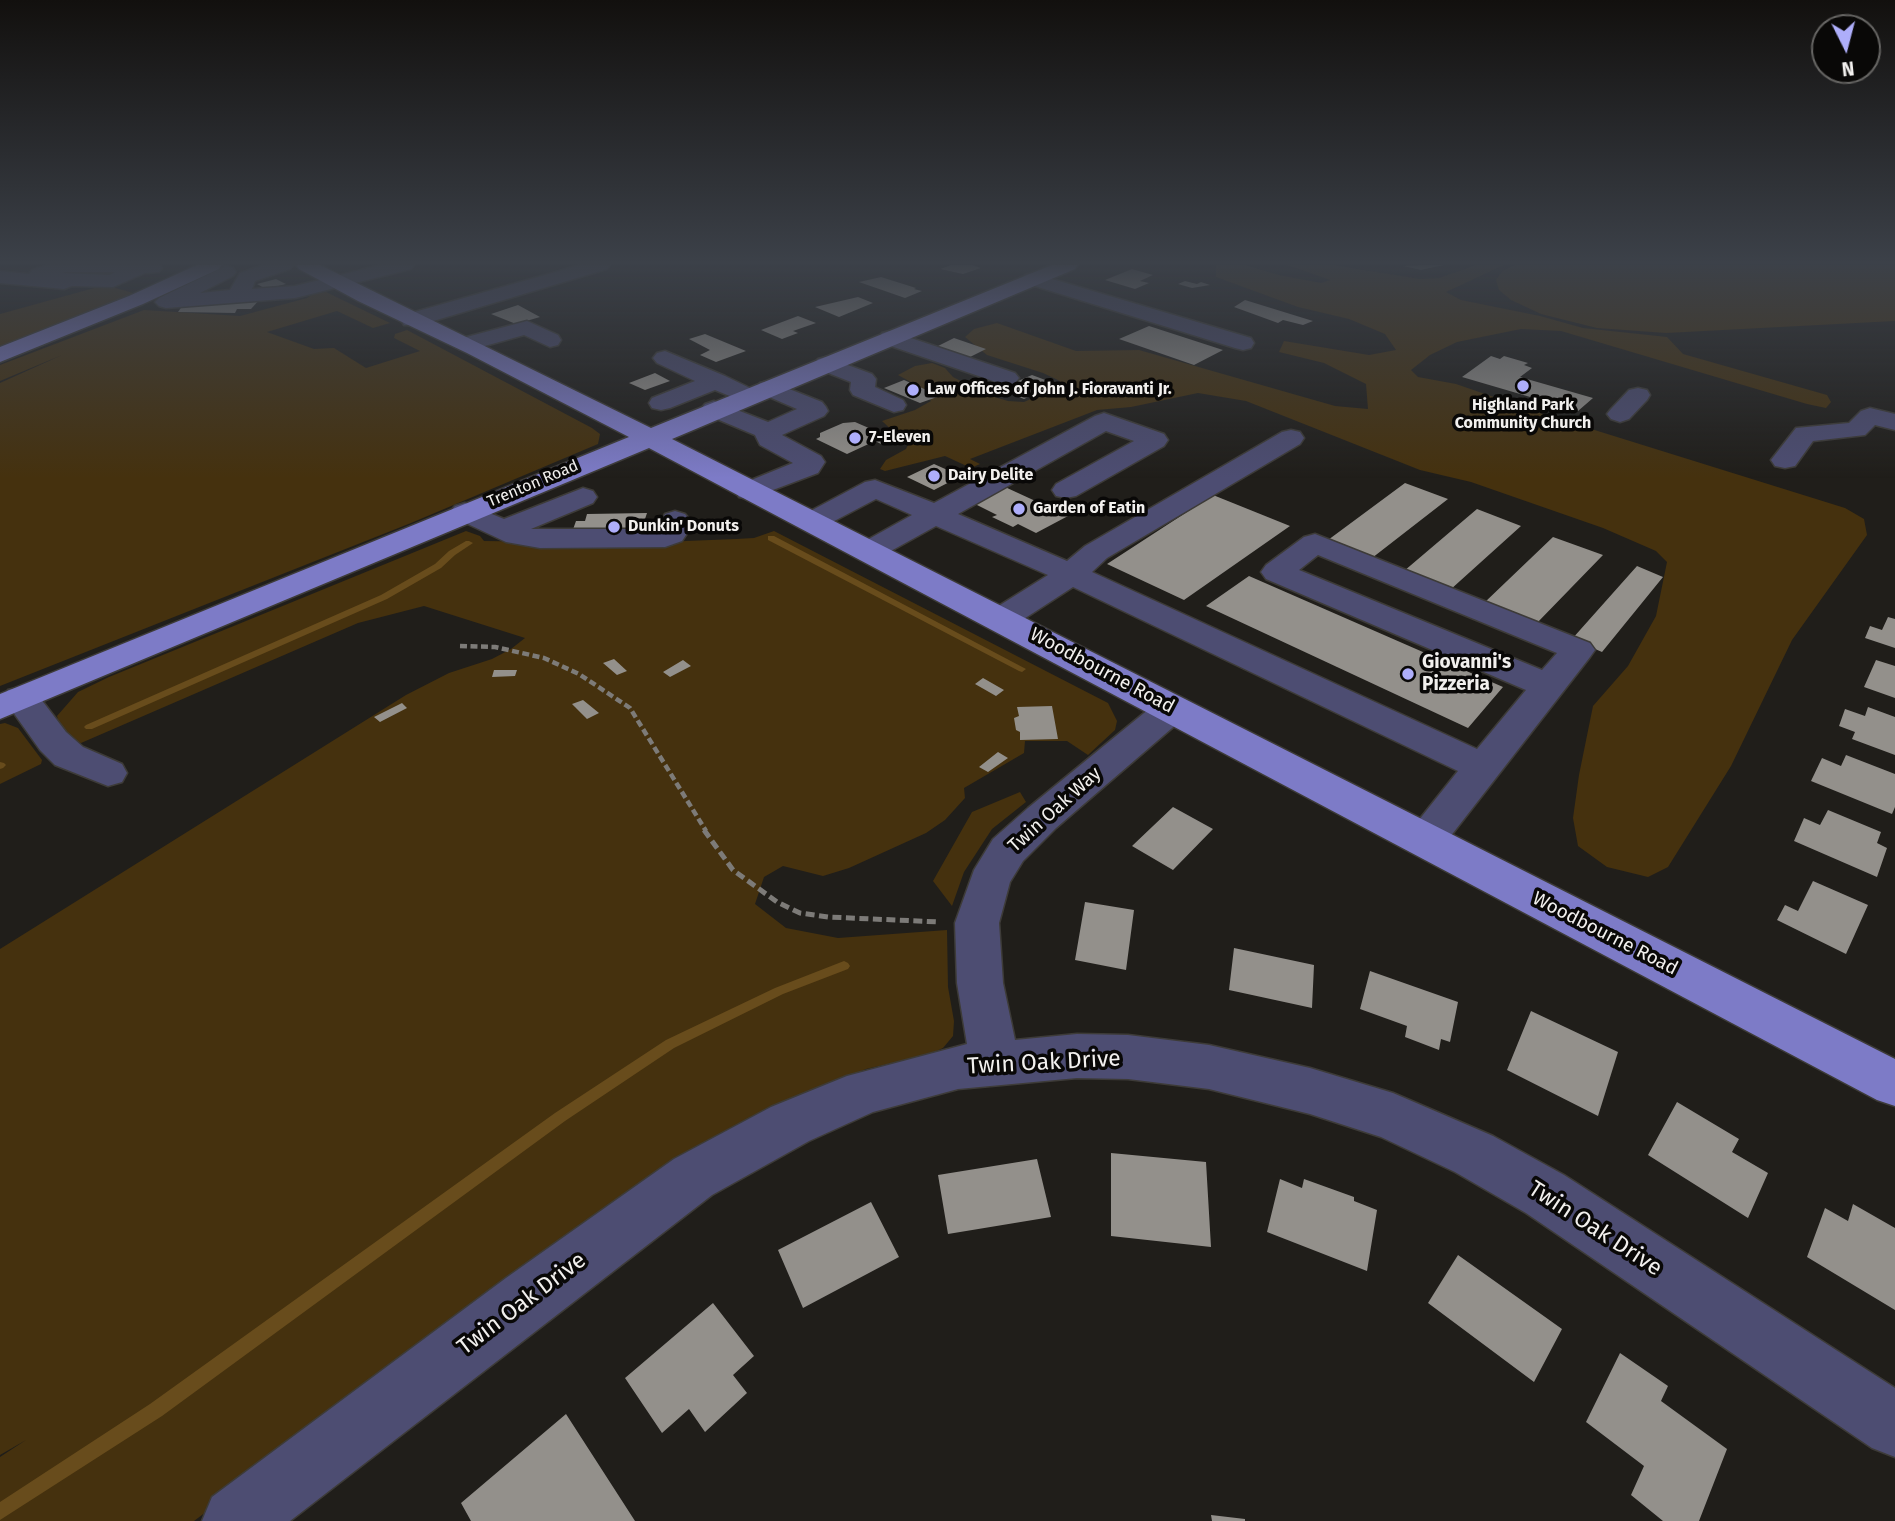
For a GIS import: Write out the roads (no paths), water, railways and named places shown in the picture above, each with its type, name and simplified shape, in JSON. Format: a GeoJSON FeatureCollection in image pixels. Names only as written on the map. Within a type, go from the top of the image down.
{"type":"FeatureCollection","features":[{"type":"Feature","properties":{"kind":"main road"},"geometry":{"type":"LineString","coordinates":[[0,355],[47,336]]}},
{"type":"Feature","properties":{"kind":"main road","name":"Woodbourne Road"},"geometry":{"type":"LineString","coordinates":[[449,336],[646,437],[754,504],[811,522],[869,551],[1895,1084]]}},
{"type":"Feature","properties":{"kind":"main road","name":"Trenton Road"},"geometry":{"type":"LineString","coordinates":[[11,703],[465,512],[895,336]]}},
{"type":"Feature","properties":{"kind":"street"},"geometry":{"type":"LineString","coordinates":[[467,344],[497,336]]}},
{"type":"Feature","properties":{"kind":"street"},"geometry":{"type":"LineString","coordinates":[[542,336],[550,340]]}},
{"type":"Feature","properties":{"kind":"street"},"geometry":{"type":"LineString","coordinates":[[1220,336],[1243,343]]}},
{"type":"Feature","properties":{"kind":"street"},"geometry":{"type":"LineString","coordinates":[[890,338],[1007,378]]}},
{"type":"Feature","properties":{"kind":"street"},"geometry":{"type":"LineString","coordinates":[[665,358],[716,381],[813,407],[815,411],[768,431],[714,410]]}},
{"type":"Feature","properties":{"kind":"street"},"geometry":{"type":"LineString","coordinates":[[826,364],[864,379],[862,390],[894,405]]}},
{"type":"Feature","properties":{"kind":"street"},"geometry":{"type":"LineString","coordinates":[[661,403],[716,381]]}},
{"type":"Feature","properties":{"kind":"street"},"geometry":{"type":"LineString","coordinates":[[1620,414],[1638,394]]}},
{"type":"Feature","properties":{"kind":"street"},"geometry":{"type":"LineString","coordinates":[[1786,460],[1805,434],[1856,430],[1883,419]]}},
{"type":"Feature","properties":{"kind":"street"},"geometry":{"type":"LineString","coordinates":[[869,551],[1104,421],[1155,440],[1066,490]]}},
{"type":"Feature","properties":{"kind":"street"},"geometry":{"type":"LineString","coordinates":[[754,504],[808,467],[811,462],[769,439],[768,431]]}},
{"type":"Feature","properties":{"kind":"street"},"geometry":{"type":"LineString","coordinates":[[1001,619],[1071,574],[1096,552],[1291,438]]}},
{"type":"Feature","properties":{"kind":"street"},"geometry":{"type":"LineString","coordinates":[[811,522],[875,488],[1071,574],[1483,767]]}},
{"type":"Feature","properties":{"kind":"street"},"geometry":{"type":"LineString","coordinates":[[502,530],[583,497]]}},
{"type":"Feature","properties":{"kind":"street"},"geometry":{"type":"LineString","coordinates":[[465,512],[502,530],[540,539],[665,538],[671,535],[675,520]]}},
{"type":"Feature","properties":{"kind":"street"},"geometry":{"type":"LineString","coordinates":[[1424,840],[1578,650],[1315,543],[1277,572],[1548,686]]}},
{"type":"Feature","properties":{"kind":"street"},"geometry":{"type":"LineString","coordinates":[[11,703],[69,756],[108,773]]}},
{"type":"Feature","properties":{"kind":"street","name":"Twin Oak Way"},"geometry":{"type":"LineString","coordinates":[[995,1062],[980,983],[976,923],[989,881],[1008,850],[1042,818],[1173,708]]}},
{"type":"Feature","properties":{"kind":"street","name":"Twin Oak Drive"},"geometry":{"type":"LineString","coordinates":[[236,1521],[527,1299],[693,1177],[790,1124],[865,1091],[958,1068],[995,1062],[1077,1056],[1128,1057],[1209,1067],[1310,1091],[1393,1117],[1474,1154],[1545,1194],[1895,1425]]}},
{"type":"Feature","properties":{"kind":"waterway"},"geometry":{"type":"LineString","coordinates":[[771,538],[1022,669]]}},
{"type":"Feature","properties":{"kind":"waterway"},"geometry":{"type":"LineString","coordinates":[[89,727],[384,597],[438,566],[469,543]]}},
{"type":"Feature","properties":{"kind":"waterway"},"geometry":{"type":"LineString","coordinates":[[0,1512],[156,1410],[560,1117],[670,1044],[779,991],[844,966]]}},
{"type":"Feature","properties":{"kind":"place","name":"Highland Park Community Church"},"geometry":{"type":"Point","coordinates":[1523,386]}},
{"type":"Feature","properties":{"kind":"place","name":"Law Offices of John J. Fioravanti Jr."},"geometry":{"type":"Point","coordinates":[913,390]}},
{"type":"Feature","properties":{"kind":"place","name":"7-Eleven"},"geometry":{"type":"Point","coordinates":[855,438]}},
{"type":"Feature","properties":{"kind":"place","name":"Dairy Delite"},"geometry":{"type":"Point","coordinates":[934,476]}},
{"type":"Feature","properties":{"kind":"place","name":"Garden of Eatin"},"geometry":{"type":"Point","coordinates":[1019,509]}},
{"type":"Feature","properties":{"kind":"place","name":"Dunkin' Donuts"},"geometry":{"type":"Point","coordinates":[614,527]}},
{"type":"Feature","properties":{"kind":"place","name":"Giovanni's Pizzeria"},"geometry":{"type":"Point","coordinates":[1408,674]}}]}
